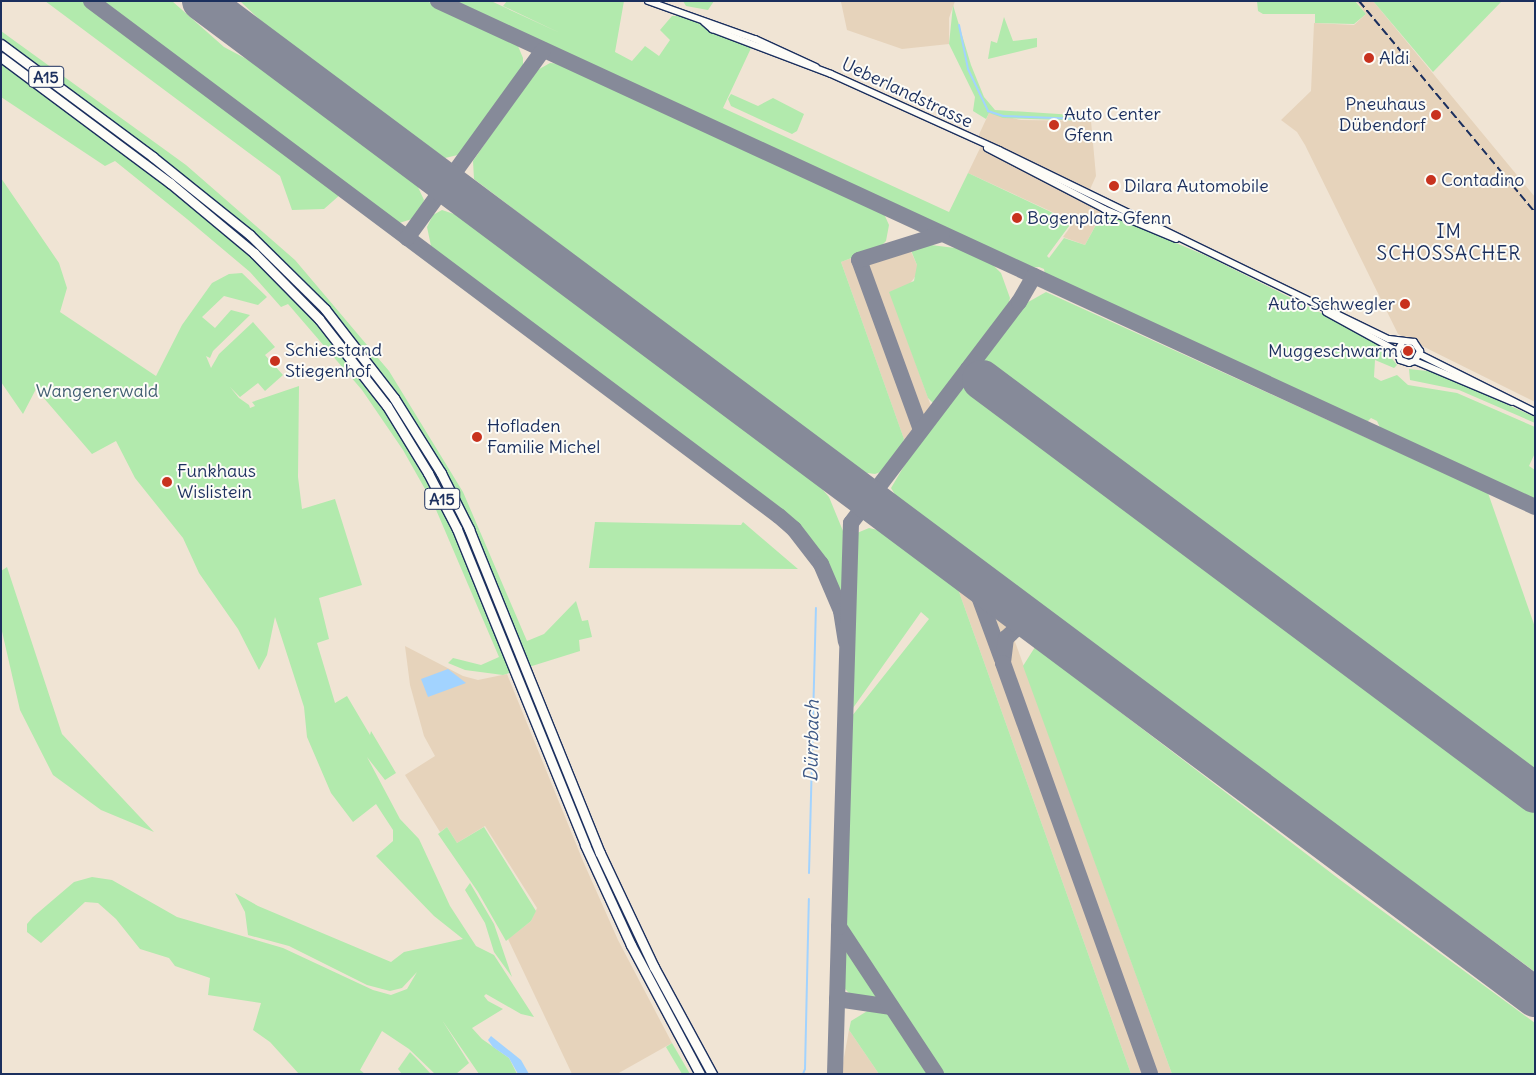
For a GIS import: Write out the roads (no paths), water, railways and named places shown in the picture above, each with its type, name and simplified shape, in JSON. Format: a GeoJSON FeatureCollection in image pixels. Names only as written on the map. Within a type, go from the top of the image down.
{"type":"FeatureCollection","features":[{"type":"Feature","properties":{"kind":"highway","name":"A15"},"geometry":{"type":"LineString","coordinates":[[1,44],[153,157],[250,235],[325,309],[394,398],[441,473],[469,529],[597,846],[647,953],[712,1074]]}},
{"type":"Feature","properties":{"kind":"highway","name":"A15"},"geometry":{"type":"LineString","coordinates":[[1,57],[170,183],[247,247],[319,319],[384,401],[420,458],[457,529],[585,845],[631,945],[700,1074]]}},
{"type":"Feature","properties":{"kind":"main road","name":"Ueberlandstrasse"},"geometry":{"type":"LineString","coordinates":[[648,1],[754,39],[982,144],[1317,306],[1402,343]]}},
{"type":"Feature","properties":{"kind":"main road","name":"Ueberlandstrasse"},"geometry":{"type":"LineString","coordinates":[[1317,306],[1397,350],[1402,362],[1415,361],[1515,402]]}},
{"type":"Feature","properties":{"kind":"main road"},"geometry":{"type":"LineString","coordinates":[[1397,350],[1402,343],[1414,342],[1420,354],[1415,361]]}},
{"type":"Feature","properties":{"kind":"main road","name":"Ueberlandstrasse"},"geometry":{"type":"LineString","coordinates":[[1420,354],[1535,412]]}},
{"type":"Feature","properties":{"kind":"water"},"geometry":{"type":"Polygon","coordinates":[[[448,669],[466,683],[428,697],[421,679],[448,669]]]}},
{"type":"Feature","properties":{"kind":"water"},"geometry":{"type":"Polygon","coordinates":[[[491,1036],[521,1060],[529,1074],[518,1074],[509,1058],[493,1047],[488,1040],[491,1036]]]}},
{"type":"Feature","properties":{"kind":"waterway"},"geometry":{"type":"LineString","coordinates":[[959,25],[968,69],[988,111],[1003,116],[1081,119]]}},
{"type":"Feature","properties":{"kind":"waterway","name":"Dürrbach"},"geometry":{"type":"LineString","coordinates":[[809,873],[816,608]]}},
{"type":"Feature","properties":{"kind":"waterway","name":"Dürrbach"},"geometry":{"type":"LineString","coordinates":[[803,1074],[805,1069],[809,899]]}},
{"type":"Feature","properties":{"kind":"railway"},"geometry":{"type":"LineString","coordinates":[[1359,1],[1535,212]]}},
{"type":"Feature","properties":{"kind":"place","name":"Aldi"},"geometry":{"type":"Point","coordinates":[1369,58]}},
{"type":"Feature","properties":{"kind":"place","name":"Pneuhaus Dübendorf"},"geometry":{"type":"Point","coordinates":[1436,115]}},
{"type":"Feature","properties":{"kind":"place","name":"Auto Center Gfenn"},"geometry":{"type":"Point","coordinates":[1054,125]}},
{"type":"Feature","properties":{"kind":"place","name":"Contadino"},"geometry":{"type":"Point","coordinates":[1431,180]}},
{"type":"Feature","properties":{"kind":"place","name":"Dilara Automobile"},"geometry":{"type":"Point","coordinates":[1114,186]}},
{"type":"Feature","properties":{"kind":"place","name":"Bogenplatz Gfenn"},"geometry":{"type":"Point","coordinates":[1017,218]}},
{"type":"Feature","properties":{"kind":"place","name":"Auto Schwegler"},"geometry":{"type":"Point","coordinates":[1405,304]}},
{"type":"Feature","properties":{"kind":"place","name":"Muggeschwarm"},"geometry":{"type":"Point","coordinates":[1408,351]}},
{"type":"Feature","properties":{"kind":"place","name":"Schiesstand Stiegenhof"},"geometry":{"type":"Point","coordinates":[275,361]}},
{"type":"Feature","properties":{"kind":"place","name":"Hofladen Familie Michel"},"geometry":{"type":"Point","coordinates":[477,437]}},
{"type":"Feature","properties":{"kind":"place","name":"Funkhaus Wislistein"},"geometry":{"type":"Point","coordinates":[167,482]}},
{"type":"Feature","properties":{"kind":"district","name":"IM SCHOSSACHER"},"geometry":{"type":"Point","coordinates":[1449,243]}},
{"type":"Feature","properties":{"kind":"park label","name":"Wangenerwald"},"geometry":{"type":"Point","coordinates":[97,391]}}]}
